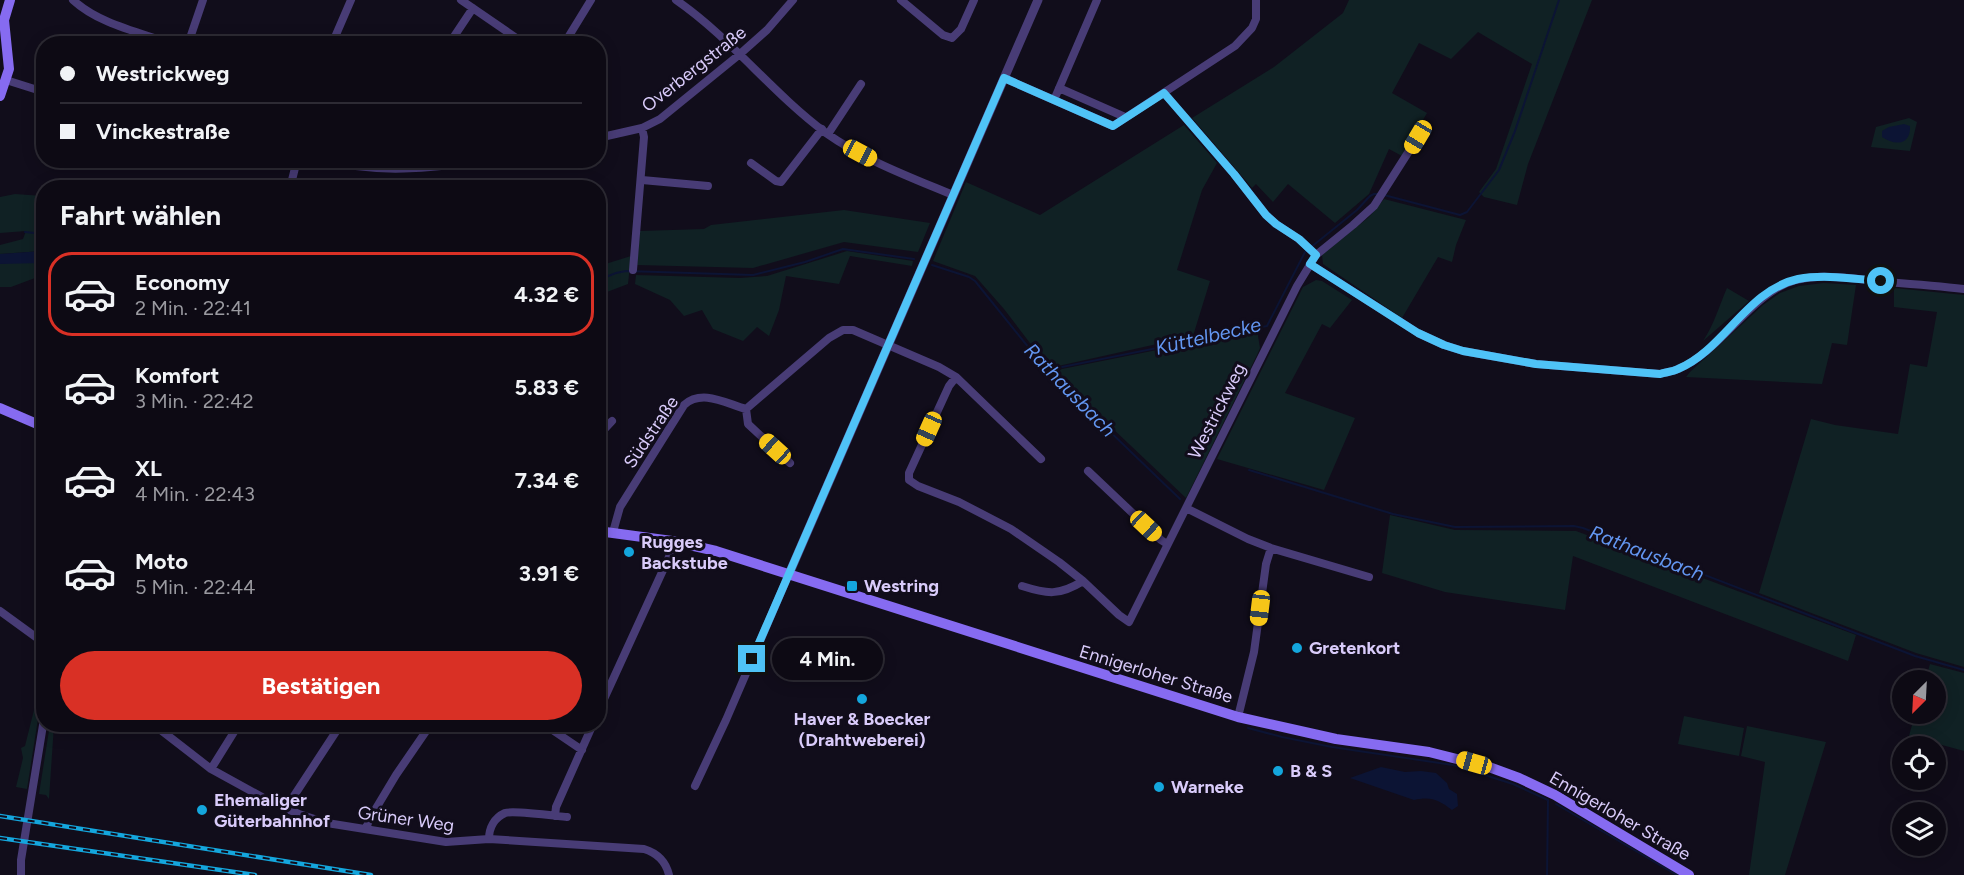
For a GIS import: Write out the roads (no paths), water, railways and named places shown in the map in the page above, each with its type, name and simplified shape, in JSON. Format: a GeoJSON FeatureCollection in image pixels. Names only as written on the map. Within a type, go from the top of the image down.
{"type":"FeatureCollection","features":[{"type":"Feature","properties":{"kind":"main road"},"geometry":{"type":"LineString","coordinates":[[0,96],[9,69],[4,20],[5,6]]}},
{"type":"Feature","properties":{"kind":"main road"},"geometry":{"type":"LineString","coordinates":[[0,408],[36,424]]}},
{"type":"Feature","properties":{"kind":"main road","name":"Ennigerloher Straße"},"geometry":{"type":"LineString","coordinates":[[606,532],[672,541],[716,551],[1238,717],[1336,739],[1429,752],[1489,768],[1519,778],[1563,800],[1689,875]]}},
{"type":"Feature","properties":{"kind":"street"},"geometry":{"type":"LineString","coordinates":[[73,0],[83,9],[104,20],[149,36]]}},
{"type":"Feature","properties":{"kind":"street"},"geometry":{"type":"LineString","coordinates":[[191,36],[203,0]]}},
{"type":"Feature","properties":{"kind":"street"},"geometry":{"type":"LineString","coordinates":[[335,36],[351,0]]}},
{"type":"Feature","properties":{"kind":"street"},"geometry":{"type":"LineString","coordinates":[[461,0],[513,36]]}},
{"type":"Feature","properties":{"kind":"street"},"geometry":{"type":"LineString","coordinates":[[569,36],[591,0]]}},
{"type":"Feature","properties":{"kind":"street"},"geometry":{"type":"LineString","coordinates":[[675,0],[708,24],[798,109],[825,131],[872,160],[953,195]]}},
{"type":"Feature","properties":{"kind":"street","name":"Overbergstraße"},"geometry":{"type":"LineString","coordinates":[[606,136],[642,128],[660,119],[767,30],[793,0]]}},
{"type":"Feature","properties":{"kind":"street"},"geometry":{"type":"LineString","coordinates":[[901,0],[943,35],[952,38],[961,29],[974,0]]}},
{"type":"Feature","properties":{"kind":"street"},"geometry":{"type":"LineString","coordinates":[[695,786],[726,720],[1038,0]]}},
{"type":"Feature","properties":{"kind":"street"},"geometry":{"type":"LineString","coordinates":[[1054,100],[1097,0]]}},
{"type":"Feature","properties":{"kind":"street"},"geometry":{"type":"LineString","coordinates":[[1004,78],[1113,126],[1235,46],[1247,35],[1256,19],[1256,0]]}},
{"type":"Feature","properties":{"kind":"street"},"geometry":{"type":"LineString","coordinates":[[454,36],[473,8]]}},
{"type":"Feature","properties":{"kind":"street"},"geometry":{"type":"LineString","coordinates":[[6,80],[36,89]]}},
{"type":"Feature","properties":{"kind":"street"},"geometry":{"type":"LineString","coordinates":[[751,163],[776,181],[781,182],[825,131],[861,84]]}},
{"type":"Feature","properties":{"kind":"street"},"geometry":{"type":"LineString","coordinates":[[1059,88],[1125,117]]}},
{"type":"Feature","properties":{"kind":"street"},"geometry":{"type":"LineString","coordinates":[[1164,93],[1266,215],[1299,239],[1316,255]]}},
{"type":"Feature","properties":{"kind":"street"},"geometry":{"type":"LineString","coordinates":[[633,270],[642,180],[644,137],[642,128]]}},
{"type":"Feature","properties":{"kind":"street","name":"Westrickweg"},"geometry":{"type":"LineString","coordinates":[[1083,581],[1119,615],[1129,621],[1310,264],[1316,255],[1374,206],[1418,137]]}},
{"type":"Feature","properties":{"kind":"street"},"geometry":{"type":"LineString","coordinates":[[372,168],[415,168]]}},
{"type":"Feature","properties":{"kind":"street"},"geometry":{"type":"LineString","coordinates":[[642,180],[708,186]]}},
{"type":"Feature","properties":{"kind":"street"},"geometry":{"type":"LineString","coordinates":[[1310,264],[1418,333],[1463,351],[1536,364],[1660,374],[1688,364],[1757,301],[1779,286],[1797,279],[1824,277],[1964,289]]}},
{"type":"Feature","properties":{"kind":"street"},"geometry":{"type":"LineString","coordinates":[[790,463],[748,424],[746,409],[829,338],[843,330],[853,330],[939,367],[956,377],[1041,459]]}},
{"type":"Feature","properties":{"kind":"street"},"geometry":{"type":"LineString","coordinates":[[956,377],[949,386],[909,473],[909,480],[991,518],[1034,544],[1083,581],[1070,589],[1055,593],[1022,586]]}},
{"type":"Feature","properties":{"kind":"street","name":"Südstraße"},"geometry":{"type":"LineString","coordinates":[[613,532],[620,507],[684,405],[691,399],[706,397],[746,409]]}},
{"type":"Feature","properties":{"kind":"street"},"geometry":{"type":"LineString","coordinates":[[606,427],[612,421]]}},
{"type":"Feature","properties":{"kind":"street"},"geometry":{"type":"LineString","coordinates":[[1088,471],[1167,544]]}},
{"type":"Feature","properties":{"kind":"street"},"geometry":{"type":"LineString","coordinates":[[1186,508],[1271,548],[1369,577]]}},
{"type":"Feature","properties":{"kind":"street"},"geometry":{"type":"LineString","coordinates":[[607,692],[669,557],[672,541]]}},
{"type":"Feature","properties":{"kind":"street"},"geometry":{"type":"LineString","coordinates":[[1238,717],[1254,652],[1266,564],[1271,548]]}},
{"type":"Feature","properties":{"kind":"street"},"geometry":{"type":"LineString","coordinates":[[0,611],[36,637]]}},
{"type":"Feature","properties":{"kind":"street"},"geometry":{"type":"LineString","coordinates":[[21,875],[21,860],[42,732]]}},
{"type":"Feature","properties":{"kind":"street","name":"Grüner Weg"},"geometry":{"type":"LineString","coordinates":[[163,732],[211,769],[262,797],[321,822],[446,842],[489,839],[644,849],[660,858],[669,875]]}},
{"type":"Feature","properties":{"kind":"street"},"geometry":{"type":"LineString","coordinates":[[211,769],[234,732]]}},
{"type":"Feature","properties":{"kind":"street"},"geometry":{"type":"LineString","coordinates":[[286,808],[336,732]]}},
{"type":"Feature","properties":{"kind":"street"},"geometry":{"type":"LineString","coordinates":[[366,829],[396,775],[426,732]]}},
{"type":"Feature","properties":{"kind":"street"},"geometry":{"type":"LineString","coordinates":[[555,732],[582,750]]}},
{"type":"Feature","properties":{"kind":"street"},"geometry":{"type":"LineString","coordinates":[[555,816],[556,807],[590,732]]}},
{"type":"Feature","properties":{"kind":"street"},"geometry":{"type":"LineString","coordinates":[[489,839],[489,830],[496,819],[507,812],[567,817]]}},
{"type":"Feature","properties":{"kind":"water"},"geometry":{"type":"Polygon","coordinates":[[[1904,124],[1910,126],[1910,132],[1905,140],[1892,142],[1882,137],[1882,131],[1904,124]]]}},
{"type":"Feature","properties":{"kind":"water"},"geometry":{"type":"Polygon","coordinates":[[[36,251],[36,263],[0,264],[0,254],[36,251]]]}},
{"type":"Feature","properties":{"kind":"water"},"geometry":{"type":"Polygon","coordinates":[[[1381,767],[1405,772],[1436,773],[1447,783],[1449,789],[1457,794],[1458,806],[1452,810],[1434,800],[1425,798],[1414,800],[1350,778],[1381,767]]]}},
{"type":"Feature","properties":{"kind":"waterway","name":"Küttelbecke"},"geometry":{"type":"LineString","coordinates":[[1384,195],[1460,215],[1467,212],[1499,170],[1515,131],[1559,0]]}},
{"type":"Feature","properties":{"kind":"waterway","name":"Küttelbecke"},"geometry":{"type":"LineString","coordinates":[[1047,370],[1267,326],[1305,252],[1357,210],[1370,196],[1378,194]]}},
{"type":"Feature","properties":{"kind":"waterway","name":"Rathausbach"},"geometry":{"type":"LineString","coordinates":[[25,232],[36,233]]}},
{"type":"Feature","properties":{"kind":"waterway","name":"Rathausbach"},"geometry":{"type":"LineString","coordinates":[[606,277],[626,271],[753,275],[805,262],[843,249],[914,259]]}},
{"type":"Feature","properties":{"kind":"waterway","name":"Rathausbach"},"geometry":{"type":"LineString","coordinates":[[932,265],[975,281],[1050,374],[1180,499]]}},
{"type":"Feature","properties":{"kind":"waterway","name":"Rathausbach"},"geometry":{"type":"LineString","coordinates":[[1249,470],[1393,514],[1455,527],[1574,526],[1583,528],[1915,656],[1964,670]]}},
{"type":"Feature","properties":{"kind":"waterway"},"geometry":{"type":"LineString","coordinates":[[1248,728],[1332,747],[1453,765],[1513,784],[1548,800],[1547,875]]}},
{"type":"Feature","properties":{"kind":"waterway"},"geometry":{"type":"LineString","coordinates":[[1556,804],[1677,875]]}},
{"type":"Feature","properties":{"kind":"railway"},"geometry":{"type":"LineString","coordinates":[[0,816],[371,875]]}},
{"type":"Feature","properties":{"kind":"railway"},"geometry":{"type":"LineString","coordinates":[[0,838],[255,875]]}},
{"type":"Feature","properties":{"kind":"place","name":"Rugges Backstube"},"geometry":{"type":"Point","coordinates":[629,552]}},
{"type":"Feature","properties":{"kind":"place","name":"Westring"},"geometry":{"type":"Point","coordinates":[852,586]}},
{"type":"Feature","properties":{"kind":"place","name":"Gretenkort"},"geometry":{"type":"Point","coordinates":[1297,648]}},
{"type":"Feature","properties":{"kind":"place","name":"Haver & Boecker (Drahtweberei)"},"geometry":{"type":"Point","coordinates":[862,699]}},
{"type":"Feature","properties":{"kind":"place","name":"B & S"},"geometry":{"type":"Point","coordinates":[1278,771]}},
{"type":"Feature","properties":{"kind":"place","name":"Warneke"},"geometry":{"type":"Point","coordinates":[1159,787]}},
{"type":"Feature","properties":{"kind":"place","name":"Ehemaliger Güterbahnhof"},"geometry":{"type":"Point","coordinates":[202,810]}}]}
